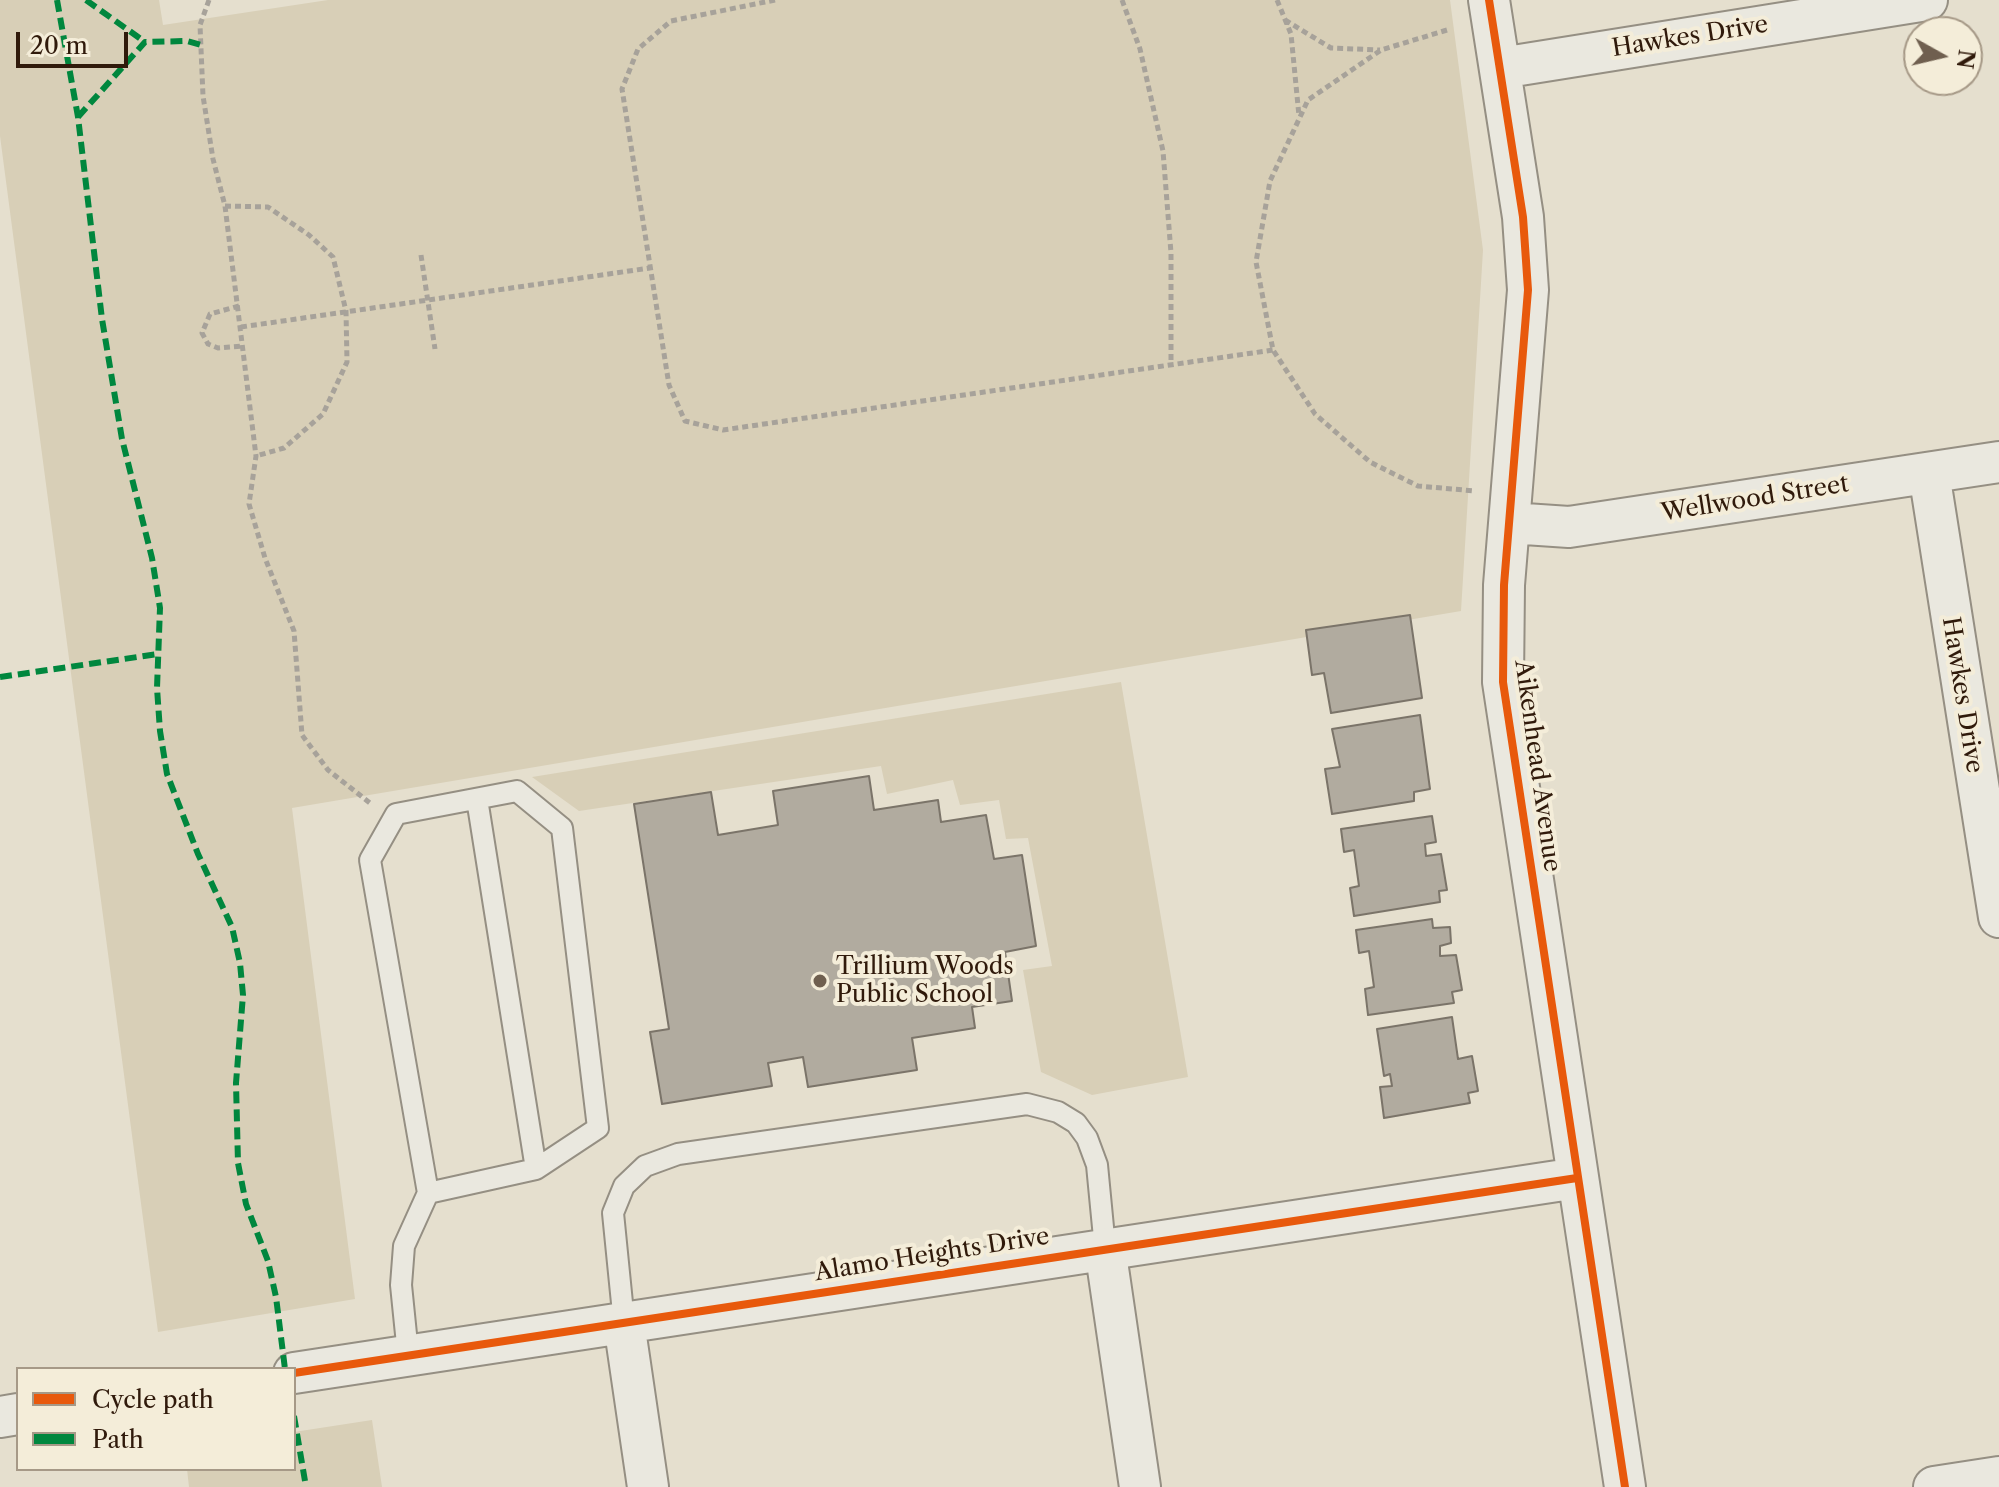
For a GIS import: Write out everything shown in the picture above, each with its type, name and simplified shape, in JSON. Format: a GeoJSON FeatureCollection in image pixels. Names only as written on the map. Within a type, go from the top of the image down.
{"type":"FeatureCollection","features":[{"type":"Feature","properties":{"kind":"street","name":"Aikenhead Avenue"},"geometry":{"type":"LineString","coordinates":[[1489,0],[1527,252],[1528,290],[1501,643],[1503,682],[1625,1487]]}},
{"type":"Feature","properties":{"kind":"street","name":"Hawkes Drive"},"geometry":{"type":"LineString","coordinates":[[1501,68],[1927,0]]}},
{"type":"Feature","properties":{"kind":"street","name":"Wellwood Street"},"geometry":{"type":"LineString","coordinates":[[1510,523],[1569,527],[1999,462]]}},
{"type":"Feature","properties":{"kind":"street","name":"Hawkes Drive"},"geometry":{"type":"LineString","coordinates":[[1929,473],[1999,917]]}},
{"type":"Feature","properties":{"kind":"street","name":"Alamo Heights Drive"},"geometry":{"type":"LineString","coordinates":[[296,1373],[1577,1178]]}},
{"type":"Feature","properties":{"kind":"street"},"geometry":{"type":"LineString","coordinates":[[1105,1248],[1140,1487]]}},
{"type":"Feature","properties":{"kind":"street"},"geometry":{"type":"LineString","coordinates":[[624,1323],[648,1487]]}},
{"type":"Feature","properties":{"kind":"street"},"geometry":{"type":"LineString","coordinates":[[1934,1487],[1999,1477]]}},
{"type":"Feature","properties":{"kind":"lane"},"geometry":{"type":"LineString","coordinates":[[408,1354],[401,1285],[404,1246],[428,1193],[370,860],[396,814],[517,791],[562,828],[598,1128],[536,1169],[428,1193]]}},
{"type":"Feature","properties":{"kind":"lane"},"geometry":{"type":"LineString","coordinates":[[477,799],[536,1169]]}},
{"type":"Feature","properties":{"kind":"lane"},"geometry":{"type":"LineString","coordinates":[[624,1323],[613,1213],[624,1186],[645,1166],[678,1154],[1027,1104],[1058,1112],[1076,1123],[1087,1138],[1097,1165],[1105,1248]]}},
{"type":"Feature","properties":{"kind":"path"},"geometry":{"type":"LineString","coordinates":[[209,0],[200,25],[203,96],[213,159],[225,206],[256,456],[249,504],[265,558],[294,631],[302,735],[328,770],[392,821]]}},
{"type":"Feature","properties":{"kind":"path"},"geometry":{"type":"LineString","coordinates":[[775,0],[671,21],[638,49],[622,89],[669,385],[685,421],[723,430],[1273,350]]}},
{"type":"Feature","properties":{"kind":"path"},"geometry":{"type":"LineString","coordinates":[[1122,0],[1140,49],[1163,151],[1171,253],[1171,363]]}},
{"type":"Feature","properties":{"kind":"path"},"geometry":{"type":"LineString","coordinates":[[1277,0],[1291,34],[1299,118]]}},
{"type":"Feature","properties":{"kind":"path"},"geometry":{"type":"LineString","coordinates":[[1285,20],[1331,48],[1381,50]]}},
{"type":"Feature","properties":{"kind":"path"},"geometry":{"type":"LineString","coordinates":[[1447,30],[1381,50],[1308,100],[1270,181],[1256,262],[1273,350],[1315,414],[1370,462],[1418,486],[1484,492]]}},
{"type":"Feature","properties":{"kind":"path"},"geometry":{"type":"LineString","coordinates":[[225,206],[268,207],[309,235],[333,257],[346,311],[347,362],[323,414],[284,448],[256,456]]}},
{"type":"Feature","properties":{"kind":"path"},"geometry":{"type":"LineString","coordinates":[[421,255],[425,302],[435,349]]}},
{"type":"Feature","properties":{"kind":"path"},"geometry":{"type":"LineString","coordinates":[[241,327],[650,268]]}},
{"type":"Feature","properties":{"kind":"path"},"geometry":{"type":"LineString","coordinates":[[239,306],[210,314],[202,333],[208,344],[218,348],[243,346]]}},
{"type":"Feature","properties":{"kind":"shaded area"},"geometry":{"type":"Polygon","coordinates":[[[0,0],[159,0],[163,25],[328,0],[1450,0],[1483,250],[1461,611],[292,808],[355,1299],[158,1332],[0,136],[0,0]]]}},
{"type":"Feature","properties":{"kind":"shaded area"},"geometry":{"type":"Polygon","coordinates":[[[1121,682],[1188,1077],[1092,1095],[1041,1072],[1023,970],[1052,966],[1028,838],[1006,839],[999,800],[960,805],[953,780],[887,794],[881,766],[579,811],[532,777],[1121,682]]]}},
{"type":"Feature","properties":{"kind":"shaded area"},"geometry":{"type":"Polygon","coordinates":[[[372,1420],[382,1487],[189,1487],[187,1471],[296,1471],[296,1432],[372,1420]]]}},
{"type":"Feature","properties":{"kind":"building"},"geometry":{"type":"Polygon","coordinates":[[[1410,615],[1422,698],[1331,713],[1324,673],[1312,675],[1306,630],[1410,615]]]}},
{"type":"Feature","properties":{"kind":"building"},"geometry":{"type":"Polygon","coordinates":[[[1420,715],[1430,789],[1414,792],[1414,801],[1332,814],[1325,769],[1340,767],[1332,729],[1420,715]]]}},
{"type":"Feature","properties":{"kind":"building","name":"Trillium Woods Public School"},"geometry":{"type":"Polygon","coordinates":[[[869,776],[874,810],[938,800],[941,822],[986,815],[994,859],[1022,855],[1036,946],[1005,952],[1012,1001],[972,1007],[975,1028],[912,1038],[917,1070],[808,1087],[803,1057],[768,1063],[772,1086],[662,1104],[650,1032],[669,1029],[634,804],[711,792],[718,835],[778,825],[773,791],[869,776]]]}},
{"type":"Feature","properties":{"kind":"building"},"geometry":{"type":"Polygon","coordinates":[[[1432,816],[1436,842],[1425,844],[1426,856],[1441,854],[1447,890],[1439,891],[1440,902],[1354,916],[1350,888],[1359,886],[1354,850],[1344,852],[1341,829],[1432,816]]]}},
{"type":"Feature","properties":{"kind":"building"},"geometry":{"type":"Polygon","coordinates":[[[1432,919],[1433,928],[1450,927],[1451,943],[1440,946],[1440,956],[1456,955],[1462,990],[1452,992],[1454,1003],[1368,1015],[1365,989],[1374,987],[1369,951],[1359,953],[1356,930],[1432,919]]]}},
{"type":"Feature","properties":{"kind":"building"},"geometry":{"type":"Polygon","coordinates":[[[1452,1017],[1458,1059],[1472,1056],[1478,1091],[1468,1093],[1470,1103],[1384,1118],[1380,1087],[1392,1086],[1390,1074],[1384,1076],[1377,1029],[1452,1017]]]}},
{"type":"Feature","properties":{"kind":"marked path"},"geometry":{"type":"LineString","coordinates":[[57,0],[78,117],[102,319],[122,439],[152,558],[160,608],[157,688],[167,774],[198,854],[232,927],[240,963],[243,995],[236,1083],[238,1163],[246,1204],[268,1261],[285,1367]]}},
{"type":"Feature","properties":{"kind":"marked path"},"geometry":{"type":"LineString","coordinates":[[86,0],[145,42]]}},
{"type":"Feature","properties":{"kind":"marked path"},"geometry":{"type":"LineString","coordinates":[[78,117],[145,42],[187,41],[201,45]]}},
{"type":"Feature","properties":{"kind":"marked path"},"geometry":{"type":"LineString","coordinates":[[0,677],[158,654]]}},
{"type":"Feature","properties":{"kind":"marked path"},"geometry":{"type":"LineString","coordinates":[[296,1428],[306,1487]]}},
{"type":"Feature","properties":{"kind":"cycle path"},"geometry":{"type":"LineString","coordinates":[[1489,0],[1523,217],[1528,290],[1504,585],[1503,682],[1625,1487]]}},
{"type":"Feature","properties":{"kind":"cycle path"},"geometry":{"type":"LineString","coordinates":[[296,1373],[1577,1178]]}},
{"type":"Feature","properties":{"kind":"place","name":"Trillium Woods Public School"},"geometry":{"type":"Point","coordinates":[820,981]}}]}
